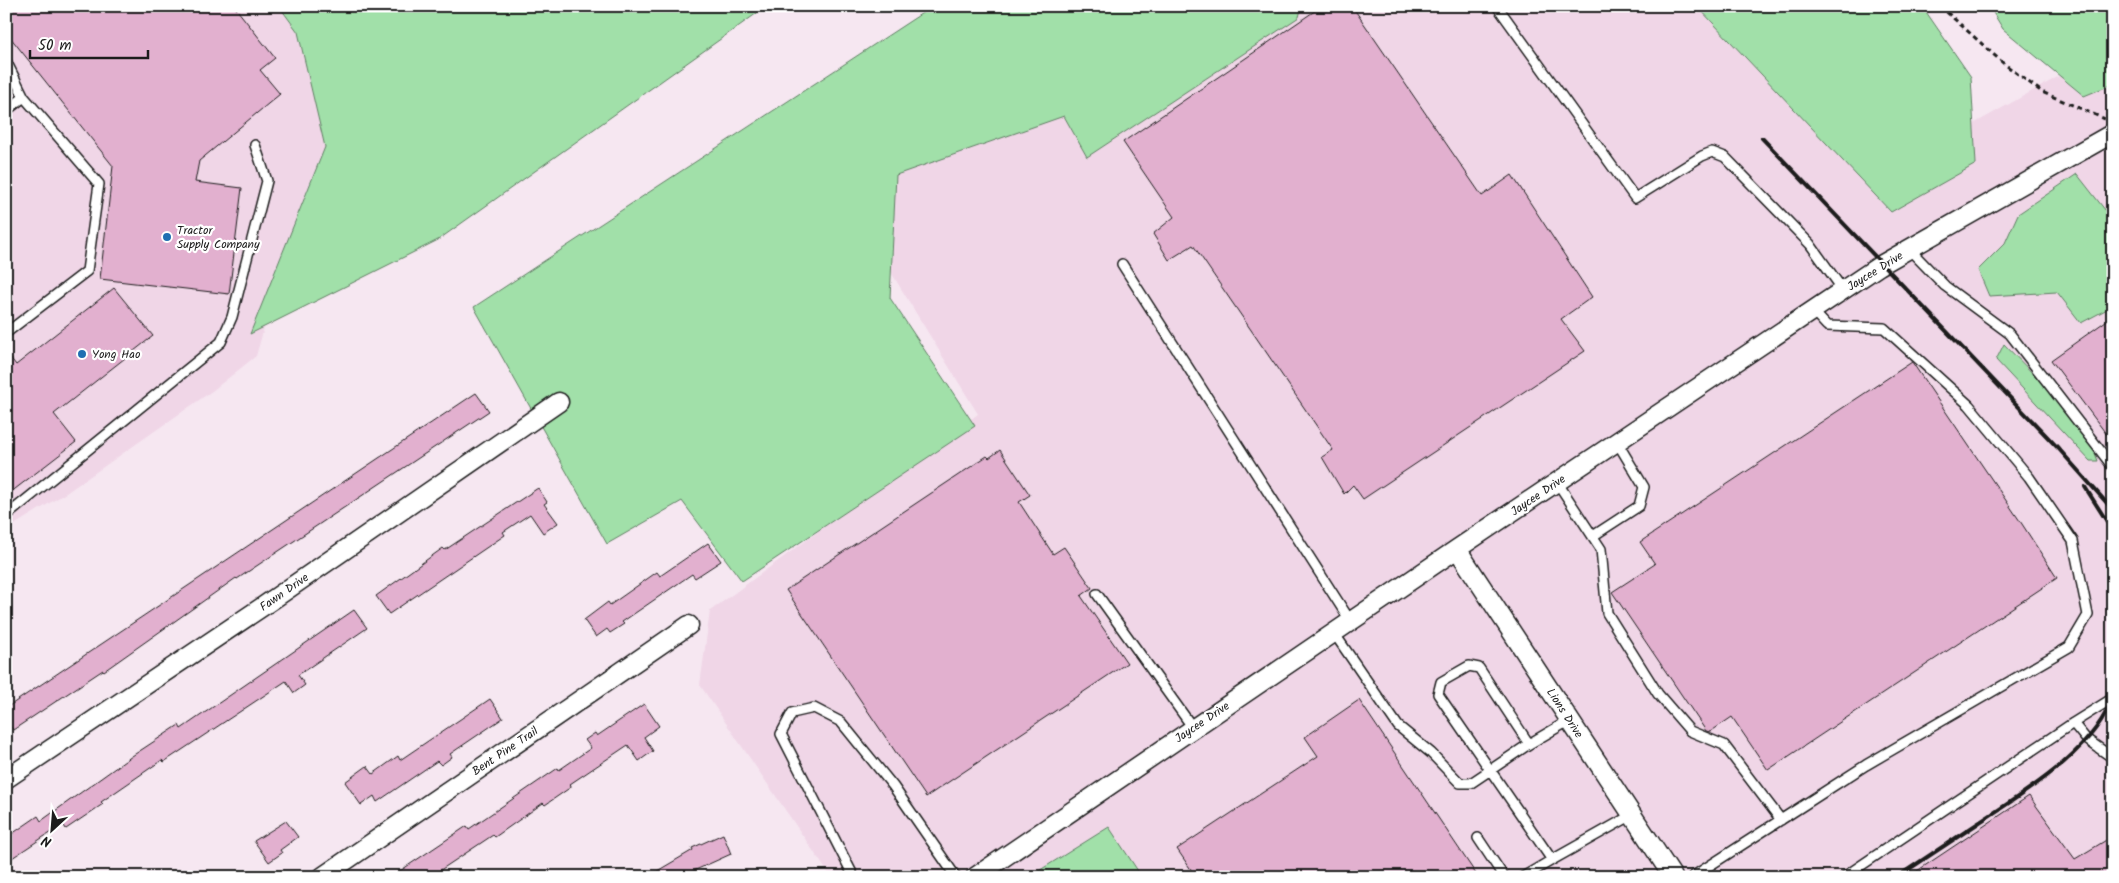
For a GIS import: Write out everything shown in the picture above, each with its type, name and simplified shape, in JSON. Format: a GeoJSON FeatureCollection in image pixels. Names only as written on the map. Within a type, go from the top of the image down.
{"type":"FeatureCollection","features":[{"type":"Feature","properties":{"kind":"street","name":"Jaycee Drive"},"geometry":{"type":"LineString","coordinates":[[975,877],[1334,632],[1843,290],[1909,249],[2113,133]]}},
{"type":"Feature","properties":{"kind":"street","name":"Fawn Drive"},"geometry":{"type":"LineString","coordinates":[[6,779],[262,607],[559,402]]}},
{"type":"Feature","properties":{"kind":"street","name":"Lions Drive"},"geometry":{"type":"LineString","coordinates":[[1457,549],[1672,876]]}},
{"type":"Feature","properties":{"kind":"street","name":"Bent Pine Trail"},"geometry":{"type":"LineString","coordinates":[[322,877],[689,625]]}},
{"type":"Feature","properties":{"kind":"lane"},"geometry":{"type":"LineString","coordinates":[[1497,6],[1635,198],[1702,156],[1712,152],[1725,157],[1810,244],[1843,290]]}},
{"type":"Feature","properties":{"kind":"lane"},"geometry":{"type":"LineString","coordinates":[[6,61],[24,97],[99,184],[87,271],[6,333]]}},
{"type":"Feature","properties":{"kind":"lane"},"geometry":{"type":"LineString","coordinates":[[6,111],[24,97]]}},
{"type":"Feature","properties":{"kind":"lane"},"geometry":{"type":"LineString","coordinates":[[6,516],[220,342],[232,317],[267,181],[255,145]]}},
{"type":"Feature","properties":{"kind":"lane"},"geometry":{"type":"LineString","coordinates":[[1909,249],[1945,286],[2010,334],[2113,467]]}},
{"type":"Feature","properties":{"kind":"lane"},"geometry":{"type":"LineString","coordinates":[[1122,264],[1351,622]]}},
{"type":"Feature","properties":{"kind":"lane"},"geometry":{"type":"LineString","coordinates":[[1692,877],[1866,766],[2069,647],[2088,615],[2073,541],[2028,477],[1969,405],[1884,328],[1827,326],[1812,311]]}},
{"type":"Feature","properties":{"kind":"lane"},"geometry":{"type":"LineString","coordinates":[[1593,536],[1639,506],[1644,487],[1617,442]]}},
{"type":"Feature","properties":{"kind":"lane"},"geometry":{"type":"LineString","coordinates":[[1557,482],[1601,549],[1607,613],[1658,694],[1690,731],[1724,745],[1781,820]]}},
{"type":"Feature","properties":{"kind":"lane"},"geometry":{"type":"LineString","coordinates":[[1097,594],[1194,728]]}},
{"type":"Feature","properties":{"kind":"lane"},"geometry":{"type":"LineString","coordinates":[[1334,632],[1398,726],[1431,753],[1460,783],[1471,783],[1529,744],[1570,720]]}},
{"type":"Feature","properties":{"kind":"lane"},"geometry":{"type":"LineString","coordinates":[[1529,744],[1479,668],[1469,666],[1441,682],[1438,694],[1552,860]]}},
{"type":"Feature","properties":{"kind":"lane"},"geometry":{"type":"LineString","coordinates":[[1844,877],[2113,698]]}},
{"type":"Feature","properties":{"kind":"lane"},"geometry":{"type":"LineString","coordinates":[[854,877],[781,734],[792,713],[814,708],[841,722],[893,786],[956,877]]}},
{"type":"Feature","properties":{"kind":"lane"},"geometry":{"type":"LineString","coordinates":[[2073,723],[2086,739],[2113,758]]}},
{"type":"Feature","properties":{"kind":"lane"},"geometry":{"type":"LineString","coordinates":[[1523,877],[1632,814]]}},
{"type":"Feature","properties":{"kind":"lane"},"geometry":{"type":"LineString","coordinates":[[1478,838],[1504,877]]}},
{"type":"Feature","properties":{"kind":"path"},"geometry":{"type":"LineString","coordinates":[[1940,6],[2003,63],[2042,92],[2113,122]]}},
{"type":"Feature","properties":{"kind":"shaded area"},"geometry":{"type":"Polygon","coordinates":[[[6,6],[279,6],[298,32],[325,147],[294,223],[256,356],[212,391],[66,493],[6,530],[6,6]]]}},
{"type":"Feature","properties":{"kind":"shaded area"},"geometry":{"type":"Polygon","coordinates":[[[1104,6],[1733,6],[1884,174],[2113,46],[2113,877],[831,877],[700,685],[710,611],[978,414],[889,269],[836,196],[1104,6]]]}},
{"type":"Feature","properties":{"kind":"green space"},"geometry":{"type":"Polygon","coordinates":[[[279,6],[767,6],[438,240],[250,334],[325,147],[298,32],[279,6]]]}},
{"type":"Feature","properties":{"kind":"green space"},"geometry":{"type":"Polygon","coordinates":[[[933,6],[1302,6],[1299,17],[1087,157],[1064,116],[896,175],[890,298],[975,426],[742,581],[682,501],[607,544],[474,307],[933,6]]]}},
{"type":"Feature","properties":{"kind":"green space"},"geometry":{"type":"Polygon","coordinates":[[[1697,6],[1922,6],[1971,77],[1976,164],[1891,212],[1697,6]]]}},
{"type":"Feature","properties":{"kind":"green space"},"geometry":{"type":"Polygon","coordinates":[[[1989,6],[2113,6],[2113,84],[2084,96],[2003,29],[1989,6]]]}},
{"type":"Feature","properties":{"kind":"green space"},"geometry":{"type":"Polygon","coordinates":[[[2077,174],[2113,220],[2113,306],[2081,323],[2057,292],[1989,296],[1978,270],[2005,243],[2018,214],[2077,174]]]}},
{"type":"Feature","properties":{"kind":"green space"},"geometry":{"type":"Polygon","coordinates":[[[2004,344],[2070,415],[2082,430],[2098,461],[2090,461],[1996,360],[2004,344]]]}},
{"type":"Feature","properties":{"kind":"green space"},"geometry":{"type":"Polygon","coordinates":[[[1109,827],[1142,877],[1029,877],[1109,827]]]}},
{"type":"Feature","properties":{"kind":"building"},"geometry":{"type":"Polygon","coordinates":[[[6,6],[234,6],[275,58],[260,70],[280,94],[199,161],[195,182],[242,188],[229,294],[100,279],[113,166],[6,32],[6,6]]]}},
{"type":"Feature","properties":{"kind":"building"},"geometry":{"type":"Polygon","coordinates":[[[1322,6],[1352,6],[1482,196],[1512,175],[1592,297],[1561,319],[1585,351],[1363,499],[1353,485],[1344,494],[1322,457],[1333,450],[1193,245],[1169,260],[1153,234],[1174,217],[1123,142],[1322,6]]]}},
{"type":"Feature","properties":{"kind":"building"},"geometry":{"type":"Polygon","coordinates":[[[114,288],[153,336],[54,414],[76,442],[6,496],[6,352],[16,365],[114,288]]]}},
{"type":"Feature","properties":{"kind":"building"},"geometry":{"type":"Polygon","coordinates":[[[2113,316],[2113,443],[2051,360],[2113,316]]]}},
{"type":"Feature","properties":{"kind":"building"},"geometry":{"type":"Polygon","coordinates":[[[1912,362],[2057,578],[1768,770],[1732,717],[1710,732],[1706,731],[1612,592],[1655,564],[1640,542],[1912,362]]]}},
{"type":"Feature","properties":{"kind":"building"},"geometry":{"type":"Polygon","coordinates":[[[476,393],[489,411],[236,578],[104,671],[13,730],[6,720],[6,708],[476,393]]]}},
{"type":"Feature","properties":{"kind":"building"},"geometry":{"type":"Polygon","coordinates":[[[1000,450],[1030,495],[1019,502],[1053,554],[1064,547],[1092,588],[1081,596],[1127,663],[926,797],[786,590],[987,456],[989,458],[1000,450]]]}},
{"type":"Feature","properties":{"kind":"building"},"geometry":{"type":"Polygon","coordinates":[[[538,488],[547,502],[544,504],[558,523],[543,533],[530,514],[503,532],[505,535],[389,614],[376,596],[443,548],[445,550],[538,488]]]}},
{"type":"Feature","properties":{"kind":"building"},"geometry":{"type":"Polygon","coordinates":[[[708,543],[721,561],[695,578],[692,574],[622,622],[624,624],[610,633],[607,629],[596,637],[584,620],[608,602],[610,605],[657,572],[660,576],[708,543]]]}},
{"type":"Feature","properties":{"kind":"building"},"geometry":{"type":"Polygon","coordinates":[[[354,610],[367,628],[298,675],[305,685],[294,693],[286,681],[164,762],[162,760],[66,829],[63,824],[6,862],[6,838],[38,816],[41,821],[132,756],[179,725],[181,729],[354,610]]]}},
{"type":"Feature","properties":{"kind":"building"},"geometry":{"type":"Polygon","coordinates":[[[490,699],[503,718],[450,754],[452,757],[441,765],[437,761],[377,802],[374,796],[361,805],[345,782],[367,766],[373,774],[398,756],[400,760],[490,699]]]}},
{"type":"Feature","properties":{"kind":"building"},"geometry":{"type":"Polygon","coordinates":[[[1359,700],[1478,877],[1196,877],[1177,849],[1318,756],[1305,737],[1359,700]]]}},
{"type":"Feature","properties":{"kind":"building"},"geometry":{"type":"Polygon","coordinates":[[[644,704],[659,726],[644,737],[653,751],[639,761],[628,745],[570,784],[571,787],[545,805],[543,803],[495,837],[493,835],[430,877],[391,877],[467,826],[469,829],[558,768],[559,770],[591,748],[585,740],[595,733],[597,736],[644,704]]]}},
{"type":"Feature","properties":{"kind":"building"},"geometry":{"type":"Polygon","coordinates":[[[2029,796],[2075,859],[2113,836],[2113,877],[1908,877],[2029,796]]]}},
{"type":"Feature","properties":{"kind":"building"},"geometry":{"type":"Polygon","coordinates":[[[286,821],[298,837],[280,850],[282,853],[269,862],[254,841],[286,821]]]}},
{"type":"Feature","properties":{"kind":"building"},"geometry":{"type":"Polygon","coordinates":[[[723,834],[731,854],[689,873],[691,877],[647,877],[693,850],[692,848],[723,834]]]}},
{"type":"Feature","properties":{"kind":"railway"},"geometry":{"type":"LineString","coordinates":[[1762,138],[2058,448],[2113,510]]}},
{"type":"Feature","properties":{"kind":"railway"},"geometry":{"type":"LineString","coordinates":[[2085,487],[2113,531]]}},
{"type":"Feature","properties":{"kind":"railway"},"geometry":{"type":"LineString","coordinates":[[1897,877],[2036,785],[2056,769],[2091,734],[2104,715],[2113,695]]}},
{"type":"Feature","properties":{"kind":"place","name":"Tractor Supply Company"},"geometry":{"type":"Point","coordinates":[167,237]}},
{"type":"Feature","properties":{"kind":"place","name":"Yong Hao"},"geometry":{"type":"Point","coordinates":[82,354]}}]}
